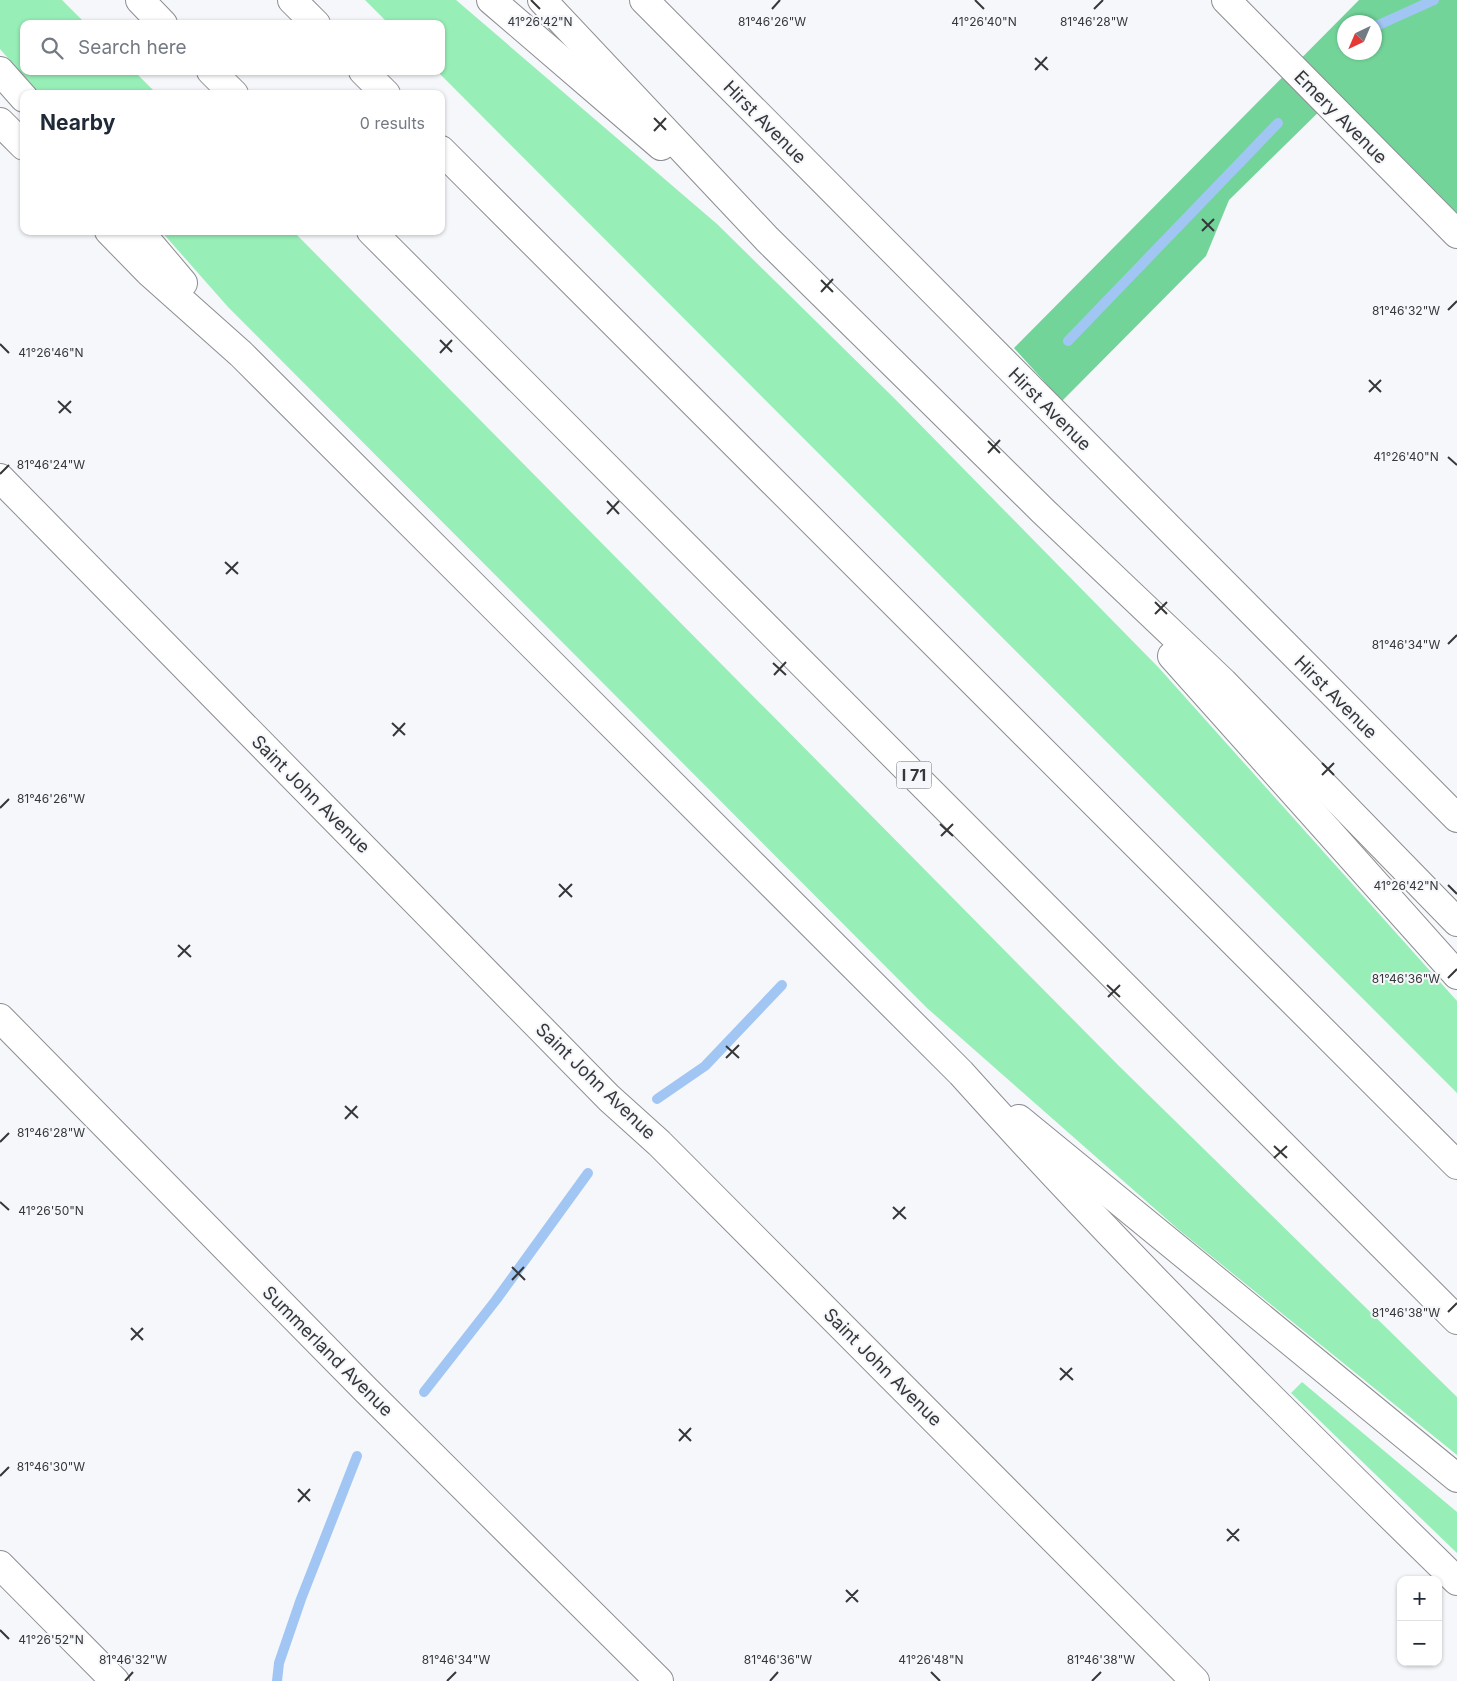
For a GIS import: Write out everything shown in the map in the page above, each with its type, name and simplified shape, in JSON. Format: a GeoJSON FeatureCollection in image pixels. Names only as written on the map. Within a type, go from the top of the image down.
{"type":"FeatureCollection","features":[{"type":"Feature","properties":{"kind":"main road"},"geometry":{"type":"LineString","coordinates":[[140,0],[159,20]]}},
{"type":"Feature","properties":{"kind":"main road"},"geometry":{"type":"LineString","coordinates":[[292,0],[312,20]]}},
{"type":"Feature","properties":{"kind":"main road"},"geometry":{"type":"LineString","coordinates":[[490,0],[768,239]]}},
{"type":"Feature","properties":{"kind":"main road"},"geometry":{"type":"LineString","coordinates":[[542,0],[768,239],[1043,511],[1223,682],[1457,922]]}},
{"type":"Feature","properties":{"kind":"main road","name":"Hirst Avenue"},"geometry":{"type":"LineString","coordinates":[[644,0],[1457,818]]}},
{"type":"Feature","properties":{"kind":"main road","name":"Emery Avenue"},"geometry":{"type":"LineString","coordinates":[[1226,0],[1457,234]]}},
{"type":"Feature","properties":{"kind":"main road"},"geometry":{"type":"LineString","coordinates":[[0,71],[20,94]]}},
{"type":"Feature","properties":{"kind":"main road"},"geometry":{"type":"LineString","coordinates":[[215,75],[230,90]]}},
{"type":"Feature","properties":{"kind":"main road"},"geometry":{"type":"LineString","coordinates":[[367,75],[382,90]]}},
{"type":"Feature","properties":{"kind":"main road"},"geometry":{"type":"LineString","coordinates":[[0,122],[20,142]]}},
{"type":"Feature","properties":{"kind":"main road"},"geometry":{"type":"LineString","coordinates":[[445,154],[1457,1166]]}},
{"type":"Feature","properties":{"kind":"main road"},"geometry":{"type":"LineString","coordinates":[[112,235],[149,272],[241,354],[961,1073],[1049,1172],[1360,1486],[1457,1581]]}},
{"type":"Feature","properties":{"kind":"main road"},"geometry":{"type":"LineString","coordinates":[[142,235],[241,354]]}},
{"type":"Feature","properties":{"kind":"main road","name":"I 71"},"geometry":{"type":"LineString","coordinates":[[375,235],[1457,1320]]}},
{"type":"Feature","properties":{"kind":"main road","name":"Saint John Avenue"},"geometry":{"type":"LineString","coordinates":[[0,478],[609,1098],[660,1143],[1195,1681]]}},
{"type":"Feature","properties":{"kind":"main road"},"geometry":{"type":"LineString","coordinates":[[1043,511],[1457,975]]}},
{"type":"Feature","properties":{"kind":"main road","name":"Summerland Avenue"},"geometry":{"type":"LineString","coordinates":[[0,1018],[359,1383],[659,1681]]}},
{"type":"Feature","properties":{"kind":"main road"},"geometry":{"type":"LineString","coordinates":[[961,1073],[1076,1164],[1457,1478]]}},
{"type":"Feature","properties":{"kind":"main road"},"geometry":{"type":"LineString","coordinates":[[0,1565],[115,1681]]}},
{"type":"Feature","properties":{"kind":"green space"},"geometry":{"type":"Polygon","coordinates":[[[0,0],[62,0],[82,20],[20,20],[20,72],[0,49],[0,0]]]}},
{"type":"Feature","properties":{"kind":"green space"},"geometry":{"type":"Polygon","coordinates":[[[365,0],[456,0],[717,224],[894,398],[1159,668],[1457,1001],[1457,1093],[441,75],[445,75],[445,20],[385,20],[365,0]]]}},
{"type":"Feature","properties":{"kind":"green space"},"geometry":{"type":"Polygon","coordinates":[[[1359,0],[1457,0],[1457,215],[1338,93],[1229,200],[1206,256],[1062,401],[1014,348],[1337,22],[1337,60],[1382,60],[1382,15],[1344,15],[1359,0]]]}},
{"type":"Feature","properties":{"kind":"green space"},"geometry":{"type":"Polygon","coordinates":[[[23,75],[138,75],[153,90],[36,90],[23,75]]]}},
{"type":"Feature","properties":{"kind":"green space"},"geometry":{"type":"Polygon","coordinates":[[[165,235],[297,235],[1119,1066],[1457,1397],[1457,1455],[1179,1230],[927,1008],[228,307],[165,235]]]}},
{"type":"Feature","properties":{"kind":"green space"},"geometry":{"type":"Polygon","coordinates":[[[1302,1382],[1457,1512],[1457,1553],[1291,1393],[1302,1382]]]}},
{"type":"Feature","properties":{"kind":"waterway"},"geometry":{"type":"LineString","coordinates":[[1382,23],[1434,0]]}},
{"type":"Feature","properties":{"kind":"waterway"},"geometry":{"type":"LineString","coordinates":[[1068,341],[1278,123]]}},
{"type":"Feature","properties":{"kind":"waterway"},"geometry":{"type":"LineString","coordinates":[[657,1099],[705,1066],[782,985]]}},
{"type":"Feature","properties":{"kind":"waterway"},"geometry":{"type":"LineString","coordinates":[[424,1392],[496,1300],[588,1173]]}},
{"type":"Feature","properties":{"kind":"waterway"},"geometry":{"type":"LineString","coordinates":[[277,1681],[279,1663],[301,1599],[357,1456]]}}]}
